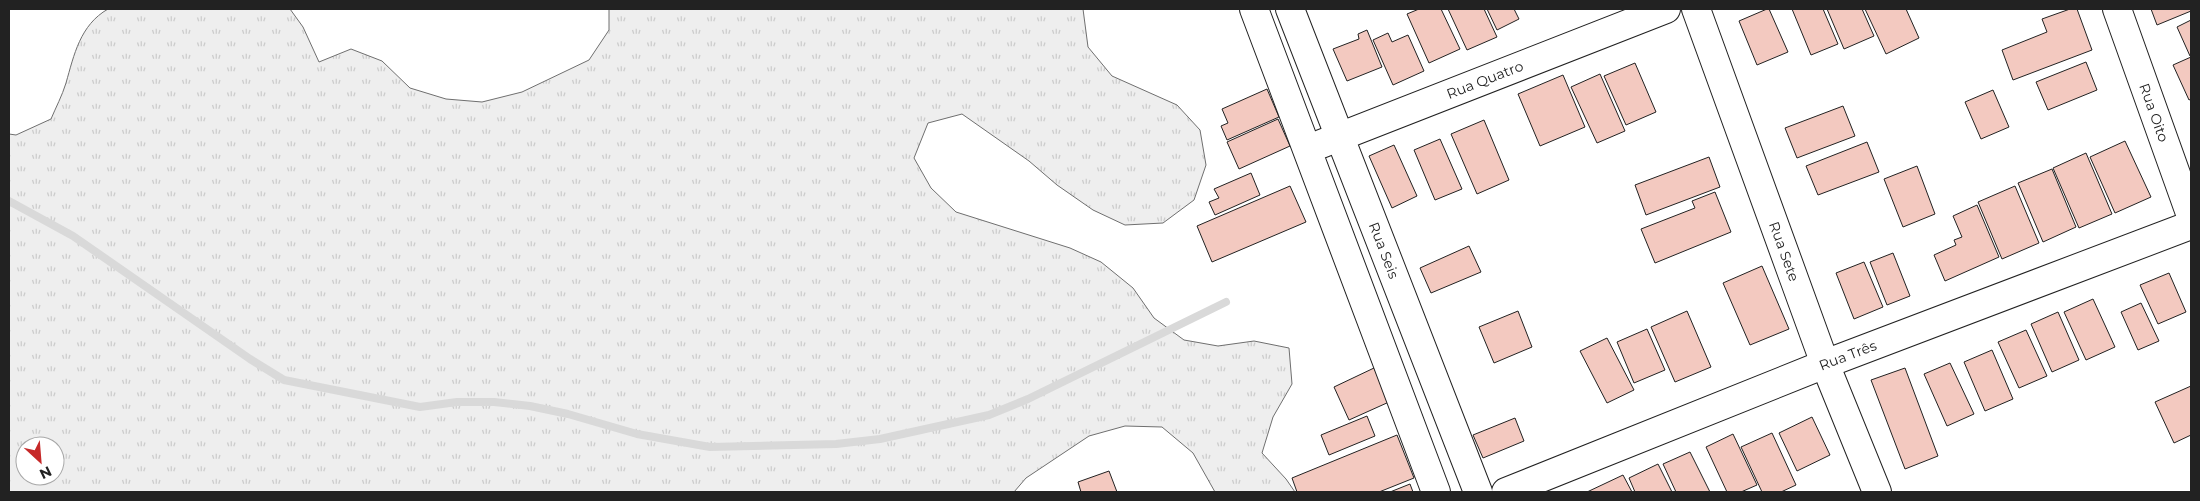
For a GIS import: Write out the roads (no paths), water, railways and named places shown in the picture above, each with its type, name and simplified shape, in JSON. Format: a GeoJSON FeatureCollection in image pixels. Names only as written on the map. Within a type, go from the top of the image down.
{"type":"FeatureCollection","features":[{"type":"Feature","properties":{"kind":"street"},"geometry":{"type":"LineString","coordinates":[[1254,9],[1305,150],[1436,492]]}},
{"type":"Feature","properties":{"kind":"street","name":"Rua Seis"},"geometry":{"type":"LineString","coordinates":[[1290,9],[1338,137],[1478,492]]}},
{"type":"Feature","properties":{"kind":"street","name":"Rua Quatro"},"geometry":{"type":"LineString","coordinates":[[1305,150],[1666,9]]}},
{"type":"Feature","properties":{"kind":"street","name":"Rua Sete"},"geometry":{"type":"LineString","coordinates":[[1696,9],[1825,364],[1877,492]]}},
{"type":"Feature","properties":{"kind":"street","name":"Rua Oito"},"geometry":{"type":"LineString","coordinates":[[2117,9],[2191,216]]}},
{"type":"Feature","properties":{"kind":"street","name":"Rua Três"},"geometry":{"type":"LineString","coordinates":[[1506,492],[1825,364],[2191,225]]}},
{"type":"Feature","properties":{"kind":"waterway"},"geometry":{"type":"LineString","coordinates":[[9,201],[73,236],[250,359],[284,380],[420,407],[457,402],[494,402],[530,406],[568,414],[637,434],[710,447],[836,444],[880,439],[989,415],[1028,399],[1226,302]]}}]}
